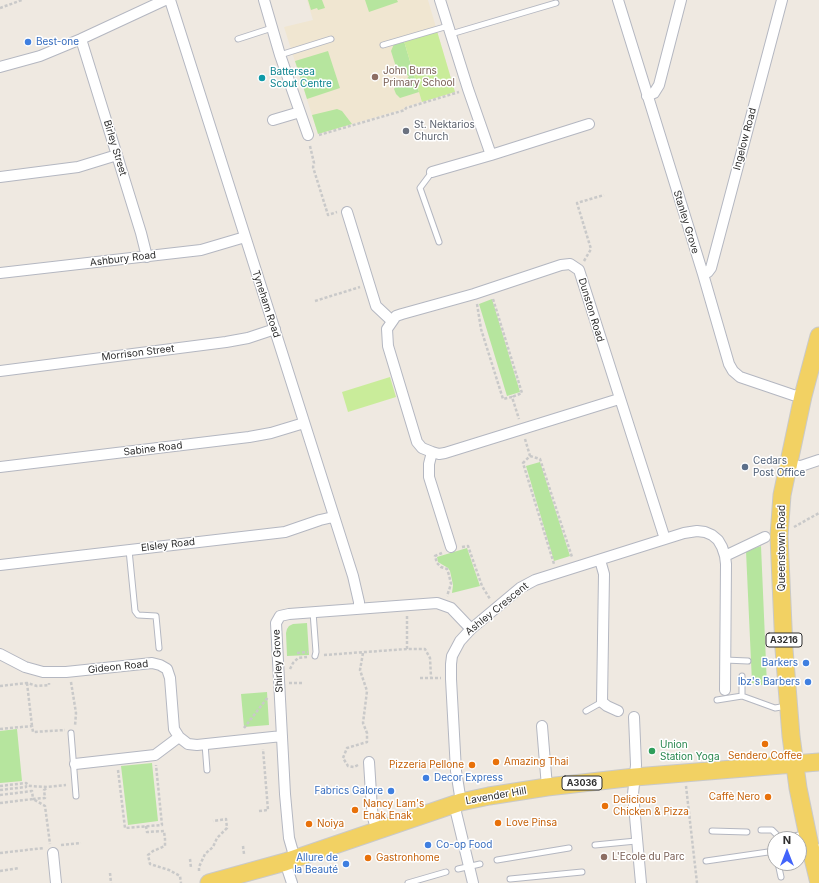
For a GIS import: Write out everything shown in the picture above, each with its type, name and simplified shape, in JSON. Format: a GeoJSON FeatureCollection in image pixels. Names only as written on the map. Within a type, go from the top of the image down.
{"type":"FeatureCollection","features":[{"type":"Feature","properties":{"kind":"main road","name":"Queenstown Road"},"geometry":{"type":"LineString","coordinates":[[794,764],[784,649],[779,536],[782,495],[788,465],[803,396],[819,336]]}},
{"type":"Feature","properties":{"kind":"main road","name":"A3036"},"geometry":{"type":"LineString","coordinates":[[794,764],[819,762]]}},
{"type":"Feature","properties":{"kind":"main road","name":"Lavender Hill"},"geometry":{"type":"LineString","coordinates":[[204,877],[290,861],[458,803],[489,796],[547,787],[635,777],[794,764]]}},
{"type":"Feature","properties":{"kind":"main road","name":"A3216"},"geometry":{"type":"LineString","coordinates":[[794,764],[809,843],[819,883]]}},
{"type":"Feature","properties":{"kind":"street"},"geometry":{"type":"LineString","coordinates":[[0,68],[40,56],[81,39],[164,0]]}},
{"type":"Feature","properties":{"kind":"street","name":"Tyneham Road"},"geometry":{"type":"LineString","coordinates":[[170,0],[353,576],[359,608]]}},
{"type":"Feature","properties":{"kind":"street"},"geometry":{"type":"LineString","coordinates":[[264,0],[280,55],[308,135]]}},
{"type":"Feature","properties":{"kind":"street"},"geometry":{"type":"LineString","coordinates":[[440,0],[490,155]]}},
{"type":"Feature","properties":{"kind":"street","name":"Stanley Grove"},"geometry":{"type":"LineString","coordinates":[[618,0],[703,274],[729,364],[733,371],[740,377],[793,395],[803,396]]}},
{"type":"Feature","properties":{"kind":"street"},"geometry":{"type":"LineString","coordinates":[[647,96],[654,93],[659,85],[682,0]]}},
{"type":"Feature","properties":{"kind":"street","name":"Ingelow Road"},"geometry":{"type":"LineString","coordinates":[[703,274],[708,272],[711,268],[782,0]]}},
{"type":"Feature","properties":{"kind":"street","name":"Birley Street"},"geometry":{"type":"LineString","coordinates":[[81,39],[141,233],[147,257]]}},
{"type":"Feature","properties":{"kind":"street"},"geometry":{"type":"LineString","coordinates":[[273,120],[300,112]]}},
{"type":"Feature","properties":{"kind":"street"},"geometry":{"type":"LineString","coordinates":[[432,172],[589,124]]}},
{"type":"Feature","properties":{"kind":"street"},"geometry":{"type":"LineString","coordinates":[[0,177],[78,167],[117,155]]}},
{"type":"Feature","properties":{"kind":"street"},"geometry":{"type":"LineString","coordinates":[[347,212],[376,306],[392,321],[387,329],[386,337],[417,442],[422,448],[439,454],[445,453],[619,399]]}},
{"type":"Feature","properties":{"kind":"street","name":"Ashbury Road"},"geometry":{"type":"LineString","coordinates":[[0,273],[201,250],[245,237]]}},
{"type":"Feature","properties":{"kind":"street","name":"Dunston Road"},"geometry":{"type":"LineString","coordinates":[[392,321],[396,316],[402,314],[474,294],[561,265],[570,264],[579,270],[665,539]]}},
{"type":"Feature","properties":{"kind":"street","name":"Morrison Street"},"geometry":{"type":"LineString","coordinates":[[0,371],[226,342],[248,338],[274,329]]}},
{"type":"Feature","properties":{"kind":"street","name":"Sabine Road"},"geometry":{"type":"LineString","coordinates":[[0,467],[249,437],[271,433],[304,423]]}},
{"type":"Feature","properties":{"kind":"street"},"geometry":{"type":"LineString","coordinates":[[432,452],[429,464],[429,477],[451,549]]}},
{"type":"Feature","properties":{"kind":"street"},"geometry":{"type":"LineString","coordinates":[[788,465],[801,466],[819,460]]}},
{"type":"Feature","properties":{"kind":"street","name":"Elsley Road"},"geometry":{"type":"LineString","coordinates":[[0,565],[285,532],[333,517]]}},
{"type":"Feature","properties":{"kind":"street","name":"Ashley Crescent"},"geometry":{"type":"LineString","coordinates":[[473,883],[458,803],[451,664],[455,649],[471,629],[520,588],[535,580],[665,539],[697,531],[712,535],[718,540],[725,556],[724,690]]}},
{"type":"Feature","properties":{"kind":"street"},"geometry":{"type":"LineString","coordinates":[[725,556],[765,537]]}},
{"type":"Feature","properties":{"kind":"street"},"geometry":{"type":"LineString","coordinates":[[600,560],[604,574],[602,702],[618,711]]}},
{"type":"Feature","properties":{"kind":"street","name":"Shirley Grove"},"geometry":{"type":"LineString","coordinates":[[292,883],[279,684],[277,620],[280,616],[288,614],[437,603],[444,605]]}},
{"type":"Feature","properties":{"kind":"street"},"geometry":{"type":"LineString","coordinates":[[444,605],[451,608],[471,629]]}},
{"type":"Feature","properties":{"kind":"street","name":"Gideon Road"},"geometry":{"type":"LineString","coordinates":[[0,654],[25,666],[43,672],[70,672],[152,663],[160,665],[167,669],[170,678],[174,729],[179,737]]}},
{"type":"Feature","properties":{"kind":"street"},"geometry":{"type":"LineString","coordinates":[[634,717],[636,765],[633,794],[636,841],[641,883]]}},
{"type":"Feature","properties":{"kind":"street"},"geometry":{"type":"LineString","coordinates":[[542,726],[547,787]]}},
{"type":"Feature","properties":{"kind":"street"},"geometry":{"type":"LineString","coordinates":[[75,764],[155,755],[179,737],[188,744],[197,745],[282,736]]}},
{"type":"Feature","properties":{"kind":"street"},"geometry":{"type":"LineString","coordinates":[[369,762],[373,818],[377,831]]}},
{"type":"Feature","properties":{"kind":"street"},"geometry":{"type":"LineString","coordinates":[[51,850],[56,883]]}},
{"type":"Feature","properties":{"kind":"lane"},"geometry":{"type":"LineString","coordinates":[[383,45],[450,30],[556,3]]}},
{"type":"Feature","properties":{"kind":"lane"},"geometry":{"type":"LineString","coordinates":[[238,39],[272,28]]}},
{"type":"Feature","properties":{"kind":"lane"},"geometry":{"type":"LineString","coordinates":[[280,55],[331,39]]}},
{"type":"Feature","properties":{"kind":"lane"},"geometry":{"type":"LineString","coordinates":[[432,172],[420,188],[439,242]]}},
{"type":"Feature","properties":{"kind":"lane"},"geometry":{"type":"LineString","coordinates":[[129,550],[135,611],[138,615],[156,616],[159,648]]}},
{"type":"Feature","properties":{"kind":"lane"},"geometry":{"type":"LineString","coordinates":[[313,612],[315,656]]}},
{"type":"Feature","properties":{"kind":"lane"},"geometry":{"type":"LineString","coordinates":[[725,660],[748,661]]}},
{"type":"Feature","properties":{"kind":"lane"},"geometry":{"type":"LineString","coordinates":[[742,676],[742,696]]}},
{"type":"Feature","properties":{"kind":"lane"},"geometry":{"type":"LineString","coordinates":[[718,700],[742,696],[775,708],[788,706]]}},
{"type":"Feature","properties":{"kind":"lane"},"geometry":{"type":"LineString","coordinates":[[586,711],[602,702]]}},
{"type":"Feature","properties":{"kind":"lane"},"geometry":{"type":"LineString","coordinates":[[71,734],[75,764],[76,796]]}},
{"type":"Feature","properties":{"kind":"lane"},"geometry":{"type":"LineString","coordinates":[[205,744],[207,770]]}},
{"type":"Feature","properties":{"kind":"lane"},"geometry":{"type":"LineString","coordinates":[[761,830],[772,830],[778,836],[809,843]]}},
{"type":"Feature","properties":{"kind":"lane"},"geometry":{"type":"LineString","coordinates":[[712,831],[747,832]]}},
{"type":"Feature","properties":{"kind":"lane"},"geometry":{"type":"LineString","coordinates":[[594,845],[636,841]]}},
{"type":"Feature","properties":{"kind":"lane"},"geometry":{"type":"LineString","coordinates":[[498,860],[569,848]]}},
{"type":"Feature","properties":{"kind":"lane"},"geometry":{"type":"LineString","coordinates":[[706,861],[767,852]]}},
{"type":"Feature","properties":{"kind":"lane"},"geometry":{"type":"LineString","coordinates":[[458,869],[480,864]]}},
{"type":"Feature","properties":{"kind":"lane"},"geometry":{"type":"LineString","coordinates":[[780,871],[781,877]]}},
{"type":"Feature","properties":{"kind":"lane"},"geometry":{"type":"LineString","coordinates":[[408,883],[446,872]]}},
{"type":"Feature","properties":{"kind":"lane"},"geometry":{"type":"LineString","coordinates":[[510,879],[582,872]]}},
{"type":"Feature","properties":{"kind":"path"},"geometry":{"type":"LineString","coordinates":[[0,8],[22,0]]}},
{"type":"Feature","properties":{"kind":"path"},"geometry":{"type":"LineString","coordinates":[[347,212],[346,210],[328,215],[313,167],[314,163],[308,135],[318,135],[405,110],[406,108],[468,89]]}},
{"type":"Feature","properties":{"kind":"path"},"geometry":{"type":"LineString","coordinates":[[579,270],[591,249],[577,203],[604,195]]}},
{"type":"Feature","properties":{"kind":"path"},"geometry":{"type":"LineString","coordinates":[[315,301],[369,284]]}},
{"type":"Feature","properties":{"kind":"path"},"geometry":{"type":"LineString","coordinates":[[474,294],[481,329],[503,399],[512,397],[522,393],[489,288]]}},
{"type":"Feature","properties":{"kind":"path"},"geometry":{"type":"LineString","coordinates":[[512,397],[530,456]]}},
{"type":"Feature","properties":{"kind":"path"},"geometry":{"type":"LineString","coordinates":[[530,456],[540,459],[572,558]]}},
{"type":"Feature","properties":{"kind":"path"},"geometry":{"type":"LineString","coordinates":[[530,456],[523,463],[554,564]]}},
{"type":"Feature","properties":{"kind":"path"},"geometry":{"type":"LineString","coordinates":[[794,528],[819,513]]}},
{"type":"Feature","properties":{"kind":"path"},"geometry":{"type":"LineString","coordinates":[[444,605],[451,584],[447,569],[441,567],[435,556],[451,549],[468,546],[482,586],[496,608]]}},
{"type":"Feature","properties":{"kind":"path"},"geometry":{"type":"LineString","coordinates":[[406,605],[407,649]]}},
{"type":"Feature","properties":{"kind":"path"},"geometry":{"type":"LineString","coordinates":[[291,683],[290,668],[293,662],[298,658],[407,649],[425,649],[430,658],[431,677]]}},
{"type":"Feature","properties":{"kind":"path"},"geometry":{"type":"LineString","coordinates":[[363,653],[360,670],[367,691],[363,723],[367,734],[367,742],[347,748],[343,758],[348,766],[354,767],[369,762]]}},
{"type":"Feature","properties":{"kind":"path"},"geometry":{"type":"LineString","coordinates":[[0,686],[27,683],[33,732],[75,729],[76,713],[70,672]]}},
{"type":"Feature","properties":{"kind":"path"},"geometry":{"type":"LineString","coordinates":[[420,678],[431,677],[451,679]]}},
{"type":"Feature","properties":{"kind":"path"},"geometry":{"type":"LineString","coordinates":[[234,741],[279,684]]}},
{"type":"Feature","properties":{"kind":"path"},"geometry":{"type":"LineString","coordinates":[[0,729],[32,726]]}},
{"type":"Feature","properties":{"kind":"path"},"geometry":{"type":"LineString","coordinates":[[259,811],[268,810],[264,747]]}},
{"type":"Feature","properties":{"kind":"path"},"geometry":{"type":"LineString","coordinates":[[117,760],[125,828],[162,825],[155,755]]}},
{"type":"Feature","properties":{"kind":"path"},"geometry":{"type":"LineString","coordinates":[[0,786],[26,783],[30,786],[47,787],[76,783]]}},
{"type":"Feature","properties":{"kind":"path"},"geometry":{"type":"LineString","coordinates":[[0,790],[26,787],[26,783]]}},
{"type":"Feature","properties":{"kind":"path"},"geometry":{"type":"LineString","coordinates":[[686,786],[697,883]]}},
{"type":"Feature","properties":{"kind":"path"},"geometry":{"type":"LineString","coordinates":[[0,802],[45,798],[44,790],[47,787]]}},
{"type":"Feature","properties":{"kind":"path"},"geometry":{"type":"LineString","coordinates":[[0,795],[32,791],[33,799]]}},
{"type":"Feature","properties":{"kind":"path"},"geometry":{"type":"LineString","coordinates":[[0,853],[51,850],[45,806],[33,799]]}},
{"type":"Feature","properties":{"kind":"path"},"geometry":{"type":"LineString","coordinates":[[204,877],[199,867],[205,854],[213,847],[217,838],[227,828],[226,820],[213,821]]}},
{"type":"Feature","properties":{"kind":"path"},"geometry":{"type":"LineString","coordinates":[[146,826],[147,832],[164,831],[165,839],[165,846],[148,855],[150,864],[169,870],[180,876],[181,883]]}},
{"type":"Feature","properties":{"kind":"path"},"geometry":{"type":"LineString","coordinates":[[62,845],[81,843]]}},
{"type":"Feature","properties":{"kind":"path"},"geometry":{"type":"LineString","coordinates":[[243,846],[244,854]]}},
{"type":"Feature","properties":{"kind":"path"},"geometry":{"type":"LineString","coordinates":[[190,859],[191,868]]}},
{"type":"Feature","properties":{"kind":"path"},"geometry":{"type":"LineString","coordinates":[[0,871],[19,868]]}},
{"type":"Feature","properties":{"kind":"path"},"geometry":{"type":"LineString","coordinates":[[110,873],[111,883]]}},
{"type":"Feature","properties":{"kind":"shaded area","name":"John Burns Primary School"},"geometry":{"type":"Polygon","coordinates":[[[307,0],[428,0],[455,92],[405,107],[404,109],[318,134],[284,27],[313,20],[307,0]]]}},
{"type":"Feature","properties":{"kind":"green space"},"geometry":{"type":"Polygon","coordinates":[[[308,0],[322,0],[325,8],[311,10],[308,0]]]}},
{"type":"Feature","properties":{"kind":"green space"},"geometry":{"type":"Polygon","coordinates":[[[365,0],[397,0],[398,2],[369,12],[365,0]]]}},
{"type":"Feature","properties":{"kind":"green space"},"geometry":{"type":"Polygon","coordinates":[[[437,31],[455,92],[422,102],[404,41],[437,31]]]}},
{"type":"Feature","properties":{"kind":"green space"},"geometry":{"type":"Polygon","coordinates":[[[404,41],[419,92],[400,98],[394,89],[397,84],[405,81],[409,76],[397,70],[391,51],[394,44],[404,41]]]}},
{"type":"Feature","properties":{"kind":"green space"},"geometry":{"type":"Polygon","coordinates":[[[328,51],[340,88],[307,99],[295,61],[328,51]]]}},
{"type":"Feature","properties":{"kind":"green space"},"geometry":{"type":"Polygon","coordinates":[[[337,109],[342,111],[352,124],[318,134],[312,115],[337,109]]]}},
{"type":"Feature","properties":{"kind":"green space"},"geometry":{"type":"Polygon","coordinates":[[[492,299],[520,392],[507,396],[479,304],[492,299]]]}},
{"type":"Feature","properties":{"kind":"green space"},"geometry":{"type":"Polygon","coordinates":[[[390,377],[396,397],[348,412],[342,392],[390,377]]]}},
{"type":"Feature","properties":{"kind":"green space"},"geometry":{"type":"Polygon","coordinates":[[[540,462],[570,556],[554,561],[526,466],[540,462]]]}},
{"type":"Feature","properties":{"kind":"green space"},"geometry":{"type":"Polygon","coordinates":[[[761,546],[767,686],[752,683],[746,551],[761,546]]]}},
{"type":"Feature","properties":{"kind":"green space"},"geometry":{"type":"Polygon","coordinates":[[[467,548],[480,586],[452,593],[453,585],[450,571],[438,562],[437,557],[467,548]]]}},
{"type":"Feature","properties":{"kind":"green space"},"geometry":{"type":"Polygon","coordinates":[[[307,623],[309,655],[287,656],[287,629],[293,624],[307,623]]]}},
{"type":"Feature","properties":{"kind":"green space"},"geometry":{"type":"Polygon","coordinates":[[[267,692],[269,725],[244,727],[241,694],[267,692]]]}},
{"type":"Feature","properties":{"kind":"green space"},"geometry":{"type":"Polygon","coordinates":[[[17,729],[22,781],[0,783],[0,731],[17,729]]]}},
{"type":"Feature","properties":{"kind":"green space"},"geometry":{"type":"Polygon","coordinates":[[[152,763],[158,821],[128,825],[121,766],[152,763]]]}},
{"type":"Feature","properties":{"kind":"place","name":"Best-one"},"geometry":{"type":"Point","coordinates":[28,42]}},
{"type":"Feature","properties":{"kind":"place","name":"John Burns Primary School"},"geometry":{"type":"Point","coordinates":[375,77]}},
{"type":"Feature","properties":{"kind":"place","name":"Battersea Scout Centre"},"geometry":{"type":"Point","coordinates":[262,78]}},
{"type":"Feature","properties":{"kind":"place","name":"St. Nektarios Church"},"geometry":{"type":"Point","coordinates":[406,131]}},
{"type":"Feature","properties":{"kind":"place","name":"Cedars Post Office"},"geometry":{"type":"Point","coordinates":[745,467]}},
{"type":"Feature","properties":{"kind":"place","name":"Barkers"},"geometry":{"type":"Point","coordinates":[806,663]}},
{"type":"Feature","properties":{"kind":"place","name":"Ibz's Barbers"},"geometry":{"type":"Point","coordinates":[808,682]}},
{"type":"Feature","properties":{"kind":"place","name":"Sendero Coffee"},"geometry":{"type":"Point","coordinates":[765,744]}},
{"type":"Feature","properties":{"kind":"place","name":"Union Station Yoga"},"geometry":{"type":"Point","coordinates":[652,751]}},
{"type":"Feature","properties":{"kind":"place","name":"Amazing Thai"},"geometry":{"type":"Point","coordinates":[496,762]}},
{"type":"Feature","properties":{"kind":"place","name":"Pizzeria Pellone"},"geometry":{"type":"Point","coordinates":[472,765]}},
{"type":"Feature","properties":{"kind":"place","name":"Decor Express"},"geometry":{"type":"Point","coordinates":[426,778]}},
{"type":"Feature","properties":{"kind":"place","name":"Fabrics Galore"},"geometry":{"type":"Point","coordinates":[391,791]}},
{"type":"Feature","properties":{"kind":"place","name":"Caffè Nero"},"geometry":{"type":"Point","coordinates":[768,797]}},
{"type":"Feature","properties":{"kind":"place","name":"Delicious Chicken & Pizza"},"geometry":{"type":"Point","coordinates":[605,806]}},
{"type":"Feature","properties":{"kind":"place","name":"Nancy Lam's Enak Enak"},"geometry":{"type":"Point","coordinates":[355,810]}},
{"type":"Feature","properties":{"kind":"place","name":"Love Pinsa"},"geometry":{"type":"Point","coordinates":[498,823]}},
{"type":"Feature","properties":{"kind":"place","name":"Noiya"},"geometry":{"type":"Point","coordinates":[309,824]}},
{"type":"Feature","properties":{"kind":"place","name":"Co-op Food"},"geometry":{"type":"Point","coordinates":[428,845]}},
{"type":"Feature","properties":{"kind":"place","name":"L'Ecole du Parc"},"geometry":{"type":"Point","coordinates":[604,857]}},
{"type":"Feature","properties":{"kind":"place","name":"Gastronhome"},"geometry":{"type":"Point","coordinates":[368,858]}},
{"type":"Feature","properties":{"kind":"place","name":"Allure de la Beauté"},"geometry":{"type":"Point","coordinates":[346,864]}}]}
